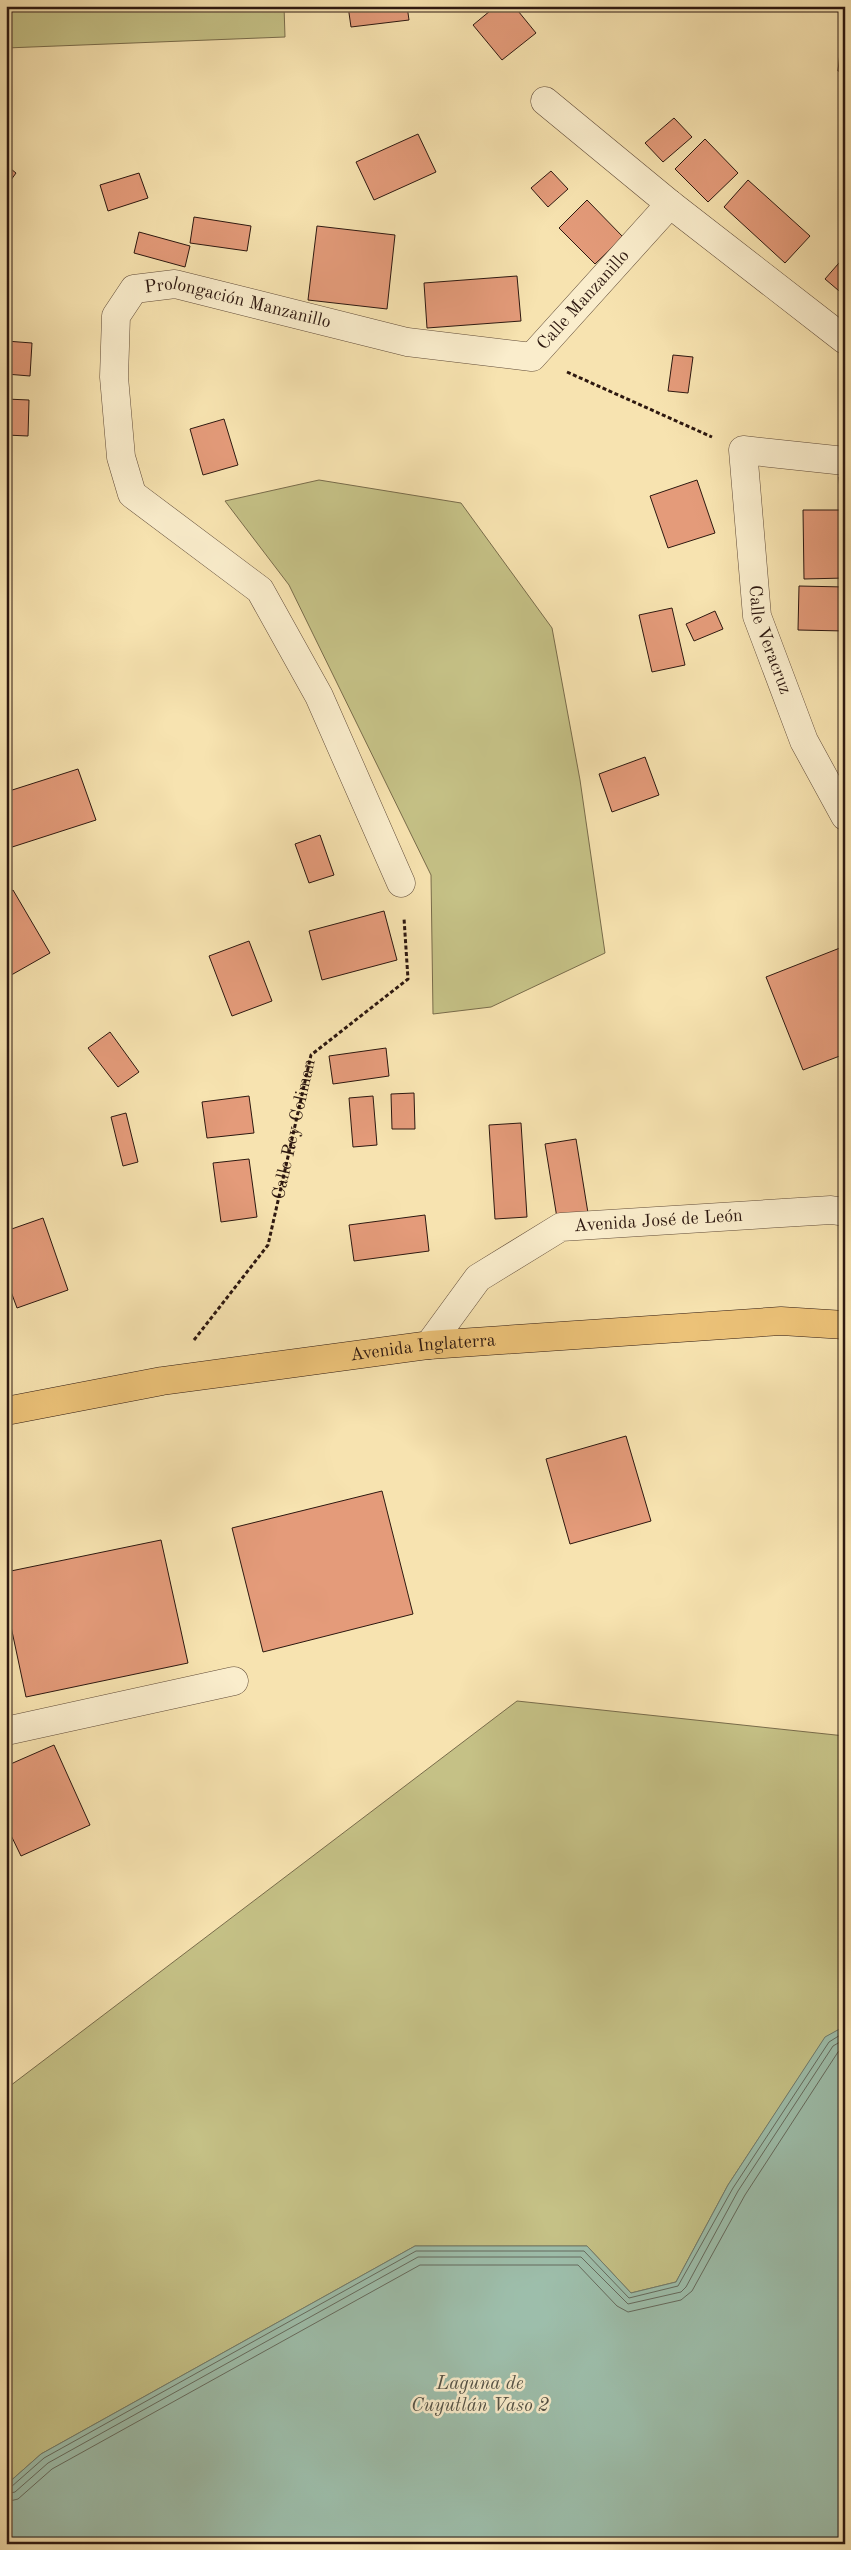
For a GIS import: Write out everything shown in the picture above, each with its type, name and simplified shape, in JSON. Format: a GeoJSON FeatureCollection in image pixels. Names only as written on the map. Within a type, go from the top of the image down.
{"type":"FeatureCollection","features":[{"type":"Feature","properties":{"kind":"main road","name":"Avenida Inglaterra"},"geometry":{"type":"LineString","coordinates":[[6,1411],[162,1381],[429,1345],[781,1321],[845,1325]]}},
{"type":"Feature","properties":{"kind":"street"},"geometry":{"type":"LineString","coordinates":[[545,101],[670,204],[845,340]]}},
{"type":"Feature","properties":{"kind":"street","name":"Calle Manzanillo"},"geometry":{"type":"LineString","coordinates":[[532,357],[670,204]]}},
{"type":"Feature","properties":{"kind":"street","name":"Prolongación Manzanillo"},"geometry":{"type":"LineString","coordinates":[[401,883],[319,696],[260,590],[132,494],[121,457],[114,377],[116,316],[134,289],[175,284],[408,342],[532,357]]}},
{"type":"Feature","properties":{"kind":"street"},"geometry":{"type":"LineString","coordinates":[[743,450],[845,461]]}},
{"type":"Feature","properties":{"kind":"street","name":"Calle Veracruz"},"geometry":{"type":"LineString","coordinates":[[743,450],[757,616],[804,741],[845,816]]}},
{"type":"Feature","properties":{"kind":"street","name":"Avenida José de León"},"geometry":{"type":"LineString","coordinates":[[429,1345],[478,1278],[561,1227],[831,1210],[845,1212]]}},
{"type":"Feature","properties":{"kind":"street"},"geometry":{"type":"LineString","coordinates":[[6,1732],[234,1681]]}},
{"type":"Feature","properties":{"kind":"path","name":"Calle Manzanillo"},"geometry":{"type":"LineString","coordinates":[[532,357],[743,450]]}},
{"type":"Feature","properties":{"kind":"path","name":"Calle Rey Coliman"},"geometry":{"type":"LineString","coordinates":[[162,1381],[268,1245],[311,1055],[408,979],[401,883]]}},
{"type":"Feature","properties":{"kind":"shaded area"},"geometry":{"type":"Polygon","coordinates":[[[6,6],[284,6],[285,37],[6,48],[6,6]]]}},
{"type":"Feature","properties":{"kind":"shaded area"},"geometry":{"type":"Polygon","coordinates":[[[319,480],[461,503],[552,628],[580,780],[605,953],[491,1007],[433,1014],[431,875],[289,585],[225,501],[319,480]]]}},
{"type":"Feature","properties":{"kind":"shaded area"},"geometry":{"type":"Polygon","coordinates":[[[517,1701],[845,1736],[845,2026],[825,2038],[728,2185],[676,2282],[631,2293],[587,2246],[415,2246],[41,2454],[6,2485],[6,2089],[517,1701]]]}},
{"type":"Feature","properties":{"kind":"water","name":"Laguna de Cuyutlán Vaso 2"},"geometry":{"type":"Polygon","coordinates":[[[845,2026],[845,2544],[6,2544],[6,2485],[41,2454],[415,2246],[587,2246],[631,2293],[676,2282],[728,2185],[825,2037],[845,2026]]]}},
{"type":"Feature","properties":{"kind":"building"},"geometry":{"type":"Polygon","coordinates":[[[348,6],[407,6],[409,20],[351,27],[348,6]]]}},
{"type":"Feature","properties":{"kind":"building"},"geometry":{"type":"Polygon","coordinates":[[[496,6],[514,6],[536,33],[502,60],[473,25],[496,6]]]}},
{"type":"Feature","properties":{"kind":"building"},"geometry":{"type":"Polygon","coordinates":[[[845,15],[845,72],[838,71],[845,15]]]}},
{"type":"Feature","properties":{"kind":"building"},"geometry":{"type":"Polygon","coordinates":[[[674,118],[692,137],[663,162],[645,143],[674,118]]]}},
{"type":"Feature","properties":{"kind":"building"},"geometry":{"type":"Polygon","coordinates":[[[418,134],[436,172],[374,200],[356,162],[418,134]]]}},
{"type":"Feature","properties":{"kind":"building"},"geometry":{"type":"Polygon","coordinates":[[[705,139],[738,173],[708,202],[675,169],[705,139]]]}},
{"type":"Feature","properties":{"kind":"building"},"geometry":{"type":"Polygon","coordinates":[[[6,165],[16,173],[6,187],[6,165]]]}},
{"type":"Feature","properties":{"kind":"building"},"geometry":{"type":"Polygon","coordinates":[[[551,171],[568,189],[548,207],[531,188],[551,171]]]}},
{"type":"Feature","properties":{"kind":"building"},"geometry":{"type":"Polygon","coordinates":[[[139,173],[148,198],[108,211],[100,185],[139,173]]]}},
{"type":"Feature","properties":{"kind":"building"},"geometry":{"type":"Polygon","coordinates":[[[748,180],[810,236],[785,263],[724,207],[748,180]]]}},
{"type":"Feature","properties":{"kind":"building"},"geometry":{"type":"Polygon","coordinates":[[[587,200],[623,237],[595,264],[559,228],[587,200]]]}},
{"type":"Feature","properties":{"kind":"building"},"geometry":{"type":"Polygon","coordinates":[[[194,217],[251,226],[247,251],[190,243],[194,217]]]}},
{"type":"Feature","properties":{"kind":"building"},"geometry":{"type":"Polygon","coordinates":[[[317,226],[395,235],[387,309],[308,300],[317,226]]]}},
{"type":"Feature","properties":{"kind":"building"},"geometry":{"type":"Polygon","coordinates":[[[139,232],[190,246],[185,267],[134,253],[139,232]]]}},
{"type":"Feature","properties":{"kind":"building"},"geometry":{"type":"Polygon","coordinates":[[[845,256],[845,296],[825,279],[845,256]]]}},
{"type":"Feature","properties":{"kind":"building"},"geometry":{"type":"Polygon","coordinates":[[[517,276],[521,321],[427,328],[424,283],[517,276]]]}},
{"type":"Feature","properties":{"kind":"building"},"geometry":{"type":"Polygon","coordinates":[[[6,341],[32,343],[30,376],[6,374],[6,341]]]}},
{"type":"Feature","properties":{"kind":"building"},"geometry":{"type":"Polygon","coordinates":[[[673,355],[693,357],[688,393],[668,391],[673,355]]]}},
{"type":"Feature","properties":{"kind":"building"},"geometry":{"type":"Polygon","coordinates":[[[6,399],[29,400],[28,436],[6,435],[6,399]]]}},
{"type":"Feature","properties":{"kind":"building"},"geometry":{"type":"Polygon","coordinates":[[[224,419],[238,465],[203,475],[190,429],[224,419]]]}},
{"type":"Feature","properties":{"kind":"building"},"geometry":{"type":"Polygon","coordinates":[[[839,477],[845,477],[845,506],[841,506],[839,477]]]}},
{"type":"Feature","properties":{"kind":"building"},"geometry":{"type":"Polygon","coordinates":[[[697,480],[715,533],[668,548],[650,496],[697,480]]]}},
{"type":"Feature","properties":{"kind":"building"},"geometry":{"type":"Polygon","coordinates":[[[803,510],[845,510],[845,578],[804,579],[803,510]]]}},
{"type":"Feature","properties":{"kind":"building"},"geometry":{"type":"Polygon","coordinates":[[[799,586],[845,587],[845,631],[798,630],[799,586]]]}},
{"type":"Feature","properties":{"kind":"building"},"geometry":{"type":"Polygon","coordinates":[[[672,608],[685,665],[652,672],[639,615],[672,608]]]}},
{"type":"Feature","properties":{"kind":"building"},"geometry":{"type":"Polygon","coordinates":[[[715,611],[723,629],[694,641],[686,624],[715,611]]]}},
{"type":"Feature","properties":{"kind":"building"},"geometry":{"type":"Polygon","coordinates":[[[645,757],[659,795],[612,812],[599,774],[645,757]]]}},
{"type":"Feature","properties":{"kind":"building"},"geometry":{"type":"Polygon","coordinates":[[[78,769],[96,820],[6,849],[6,792],[78,769]]]}},
{"type":"Feature","properties":{"kind":"building"},"geometry":{"type":"Polygon","coordinates":[[[320,835],[334,875],[309,883],[295,844],[320,835]]]}},
{"type":"Feature","properties":{"kind":"building"},"geometry":{"type":"Polygon","coordinates":[[[13,890],[50,953],[6,978],[6,894],[13,890]]]}},
{"type":"Feature","properties":{"kind":"building"},"geometry":{"type":"Polygon","coordinates":[[[384,911],[397,960],[322,980],[309,931],[384,911]]]}},
{"type":"Feature","properties":{"kind":"building"},"geometry":{"type":"Polygon","coordinates":[[[249,941],[272,1001],[232,1016],[209,956],[249,941]]]}},
{"type":"Feature","properties":{"kind":"building"},"geometry":{"type":"Polygon","coordinates":[[[845,946],[845,1054],[803,1070],[766,977],[845,946]]]}},
{"type":"Feature","properties":{"kind":"building"},"geometry":{"type":"Polygon","coordinates":[[[110,1032],[139,1072],[118,1087],[88,1048],[110,1032]]]}},
{"type":"Feature","properties":{"kind":"building"},"geometry":{"type":"Polygon","coordinates":[[[386,1048],[389,1076],[333,1084],[329,1056],[386,1048]]]}},
{"type":"Feature","properties":{"kind":"building"},"geometry":{"type":"Polygon","coordinates":[[[414,1093],[415,1129],[392,1129],[391,1094],[414,1093]]]}},
{"type":"Feature","properties":{"kind":"building"},"geometry":{"type":"Polygon","coordinates":[[[249,1096],[254,1133],[207,1138],[202,1102],[249,1096]]]}},
{"type":"Feature","properties":{"kind":"building"},"geometry":{"type":"Polygon","coordinates":[[[373,1096],[377,1145],[353,1147],[349,1098],[373,1096]]]}},
{"type":"Feature","properties":{"kind":"building"},"geometry":{"type":"Polygon","coordinates":[[[126,1113],[138,1162],[123,1166],[111,1117],[126,1113]]]}},
{"type":"Feature","properties":{"kind":"building"},"geometry":{"type":"Polygon","coordinates":[[[521,1123],[527,1217],[495,1219],[489,1125],[521,1123]]]}},
{"type":"Feature","properties":{"kind":"building"},"geometry":{"type":"Polygon","coordinates":[[[576,1139],[588,1213],[557,1218],[545,1144],[576,1139]]]}},
{"type":"Feature","properties":{"kind":"building"},"geometry":{"type":"Polygon","coordinates":[[[249,1159],[257,1217],[221,1222],[213,1163],[249,1159]]]}},
{"type":"Feature","properties":{"kind":"building"},"geometry":{"type":"Polygon","coordinates":[[[425,1215],[429,1251],[354,1261],[349,1225],[425,1215]]]}},
{"type":"Feature","properties":{"kind":"building"},"geometry":{"type":"Polygon","coordinates":[[[43,1218],[68,1290],[17,1308],[6,1278],[6,1231],[43,1218]]]}},
{"type":"Feature","properties":{"kind":"building"},"geometry":{"type":"Polygon","coordinates":[[[626,1436],[651,1521],[570,1544],[546,1459],[626,1436]]]}},
{"type":"Feature","properties":{"kind":"building"},"geometry":{"type":"Polygon","coordinates":[[[382,1491],[413,1614],[263,1652],[232,1528],[382,1491]]]}},
{"type":"Feature","properties":{"kind":"building"},"geometry":{"type":"Polygon","coordinates":[[[161,1540],[188,1663],[26,1697],[6,1603],[6,1572],[161,1540]]]}},
{"type":"Feature","properties":{"kind":"building"},"geometry":{"type":"Polygon","coordinates":[[[54,1745],[90,1825],[21,1856],[6,1825],[6,1766],[54,1745]]]}}]}
